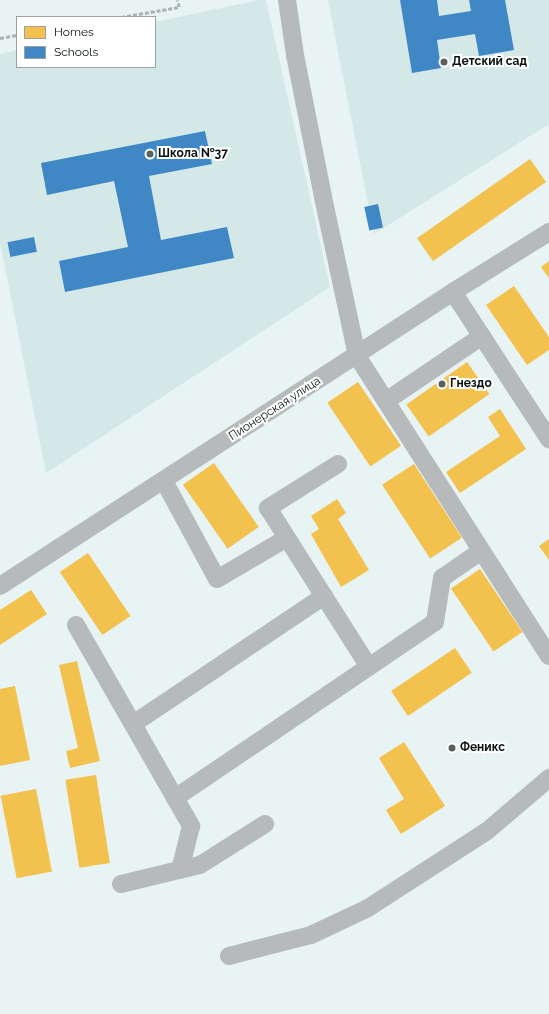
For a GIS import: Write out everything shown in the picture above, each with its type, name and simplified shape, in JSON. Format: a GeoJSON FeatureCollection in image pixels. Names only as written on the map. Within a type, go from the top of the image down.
{"type":"FeatureCollection","features":[{"type":"Feature","properties":{"kind":"street"},"geometry":{"type":"LineString","coordinates":[[287,0],[295,55],[321,190],[357,356],[549,656]]}},
{"type":"Feature","properties":{"kind":"street","name":"Пионерская улица"},"geometry":{"type":"LineString","coordinates":[[0,586],[357,356],[453,292],[549,232]]}},
{"type":"Feature","properties":{"kind":"street"},"geometry":{"type":"LineString","coordinates":[[453,292],[549,439]]}},
{"type":"Feature","properties":{"kind":"street"},"geometry":{"type":"LineString","coordinates":[[386,401],[482,336]]}},
{"type":"Feature","properties":{"kind":"street"},"geometry":{"type":"LineString","coordinates":[[338,464],[268,508],[369,666]]}},
{"type":"Feature","properties":{"kind":"street"},"geometry":{"type":"LineString","coordinates":[[164,481],[217,579],[287,538]]}},
{"type":"Feature","properties":{"kind":"street"},"geometry":{"type":"LineString","coordinates":[[175,798],[435,622],[442,578],[481,551]]}},
{"type":"Feature","properties":{"kind":"street"},"geometry":{"type":"LineString","coordinates":[[133,724],[324,596]]}},
{"type":"Feature","properties":{"kind":"street"},"geometry":{"type":"LineString","coordinates":[[76,625],[192,826],[180,870]]}},
{"type":"Feature","properties":{"kind":"street"},"geometry":{"type":"LineString","coordinates":[[229,956],[311,935],[368,908],[488,831],[549,778]]}},
{"type":"Feature","properties":{"kind":"street"},"geometry":{"type":"LineString","coordinates":[[121,884],[200,865],[265,824]]}},
{"type":"Feature","properties":{"kind":"path"},"geometry":{"type":"LineString","coordinates":[[127,16],[179,7],[177,0]]}},
{"type":"Feature","properties":{"kind":"path"},"geometry":{"type":"LineString","coordinates":[[0,38],[16,35]]}},
{"type":"Feature","properties":{"kind":"shaded area","name":"Школа №37"},"geometry":{"type":"Polygon","coordinates":[[[259,0],[266,0],[330,287],[46,473],[0,242],[0,54],[16,50],[16,68],[156,68],[156,22],[259,0]]]}},
{"type":"Feature","properties":{"kind":"shaded area","name":"Детский сад"},"geometry":{"type":"Polygon","coordinates":[[[328,0],[549,0],[549,124],[374,234],[328,0]]]}},
{"type":"Feature","properties":{"kind":"building: Homes"},"geometry":{"type":"Polygon","coordinates":[[[530,159],[546,182],[433,261],[417,238],[530,159]]]}},
{"type":"Feature","properties":{"kind":"building: Homes"},"geometry":{"type":"Polygon","coordinates":[[[549,261],[549,278],[541,267],[549,261]]]}},
{"type":"Feature","properties":{"kind":"building: Homes"},"geometry":{"type":"Polygon","coordinates":[[[514,286],[549,337],[549,350],[527,365],[486,305],[514,286]]]}},
{"type":"Feature","properties":{"kind":"building: Homes"},"geometry":{"type":"Polygon","coordinates":[[[467,362],[489,394],[429,436],[406,404],[467,362]]]}},
{"type":"Feature","properties":{"kind":"building: Homes"},"geometry":{"type":"Polygon","coordinates":[[[358,382],[401,446],[370,467],[327,403],[358,382]]]}},
{"type":"Feature","properties":{"kind":"building: Homes"},"geometry":{"type":"Polygon","coordinates":[[[500,409],[526,449],[460,493],[446,472],[500,436],[488,417],[500,409]]]}},
{"type":"Feature","properties":{"kind":"building: Homes"},"geometry":{"type":"Polygon","coordinates":[[[214,463],[259,527],[228,549],[183,485],[214,463]]]}},
{"type":"Feature","properties":{"kind":"building: Homes"},"geometry":{"type":"Polygon","coordinates":[[[414,464],[462,538],[430,558],[382,485],[414,464]]]}},
{"type":"Feature","properties":{"kind":"building: Homes"},"geometry":{"type":"Polygon","coordinates":[[[337,499],[346,513],[338,519],[369,570],[341,587],[311,534],[319,529],[311,516],[337,499]]]}},
{"type":"Feature","properties":{"kind":"building: Homes"},"geometry":{"type":"Polygon","coordinates":[[[549,539],[549,560],[539,546],[549,539]]]}},
{"type":"Feature","properties":{"kind":"building: Homes"},"geometry":{"type":"Polygon","coordinates":[[[88,553],[130,616],[102,635],[60,572],[88,553]]]}},
{"type":"Feature","properties":{"kind":"building: Homes"},"geometry":{"type":"Polygon","coordinates":[[[480,569],[522,632],[493,652],[451,589],[480,569]]]}},
{"type":"Feature","properties":{"kind":"building: Homes"},"geometry":{"type":"Polygon","coordinates":[[[31,590],[47,614],[0,645],[0,610],[31,590]]]}},
{"type":"Feature","properties":{"kind":"building: Homes"},"geometry":{"type":"Polygon","coordinates":[[[455,648],[472,673],[408,716],[391,691],[455,648]]]}},
{"type":"Feature","properties":{"kind":"building: Homes"},"geometry":{"type":"Polygon","coordinates":[[[77,661],[100,761],[70,768],[66,751],[78,748],[59,665],[77,661]]]}},
{"type":"Feature","properties":{"kind":"building: Homes"},"geometry":{"type":"Polygon","coordinates":[[[15,686],[30,760],[0,766],[0,689],[15,686]]]}},
{"type":"Feature","properties":{"kind":"building: Homes"},"geometry":{"type":"Polygon","coordinates":[[[404,742],[445,806],[401,834],[386,810],[404,799],[379,758],[404,742]]]}},
{"type":"Feature","properties":{"kind":"building: Homes"},"geometry":{"type":"Polygon","coordinates":[[[96,775],[110,863],[79,868],[65,780],[96,775]]]}},
{"type":"Feature","properties":{"kind":"building: Homes"},"geometry":{"type":"Polygon","coordinates":[[[36,789],[52,871],[17,878],[1,796],[36,789]]]}},
{"type":"Feature","properties":{"kind":"building: Schools"},"geometry":{"type":"Polygon","coordinates":[[[400,0],[437,0],[439,16],[471,11],[469,0],[505,0],[514,50],[479,56],[475,34],[437,40],[441,68],[412,73],[400,0]]]}},
{"type":"Feature","properties":{"kind":"building: Schools"},"geometry":{"type":"Polygon","coordinates":[[[205,131],[212,164],[149,176],[161,240],[227,227],[234,258],[65,292],[59,261],[128,247],[114,181],[47,195],[41,163],[205,131]]]}},
{"type":"Feature","properties":{"kind":"building: Schools"},"geometry":{"type":"Polygon","coordinates":[[[378,204],[383,227],[369,230],[364,207],[378,204]]]}},
{"type":"Feature","properties":{"kind":"building: Schools"},"geometry":{"type":"Polygon","coordinates":[[[34,237],[37,252],[10,257],[7,242],[34,237]]]}},
{"type":"Feature","properties":{"kind":"place","name":"Детский сад"},"geometry":{"type":"Point","coordinates":[444,62]}},
{"type":"Feature","properties":{"kind":"place","name":"Школа №37"},"geometry":{"type":"Point","coordinates":[150,154]}},
{"type":"Feature","properties":{"kind":"place","name":"Гнездо"},"geometry":{"type":"Point","coordinates":[442,384]}},
{"type":"Feature","properties":{"kind":"place","name":"Феникс"},"geometry":{"type":"Point","coordinates":[452,748]}}]}
